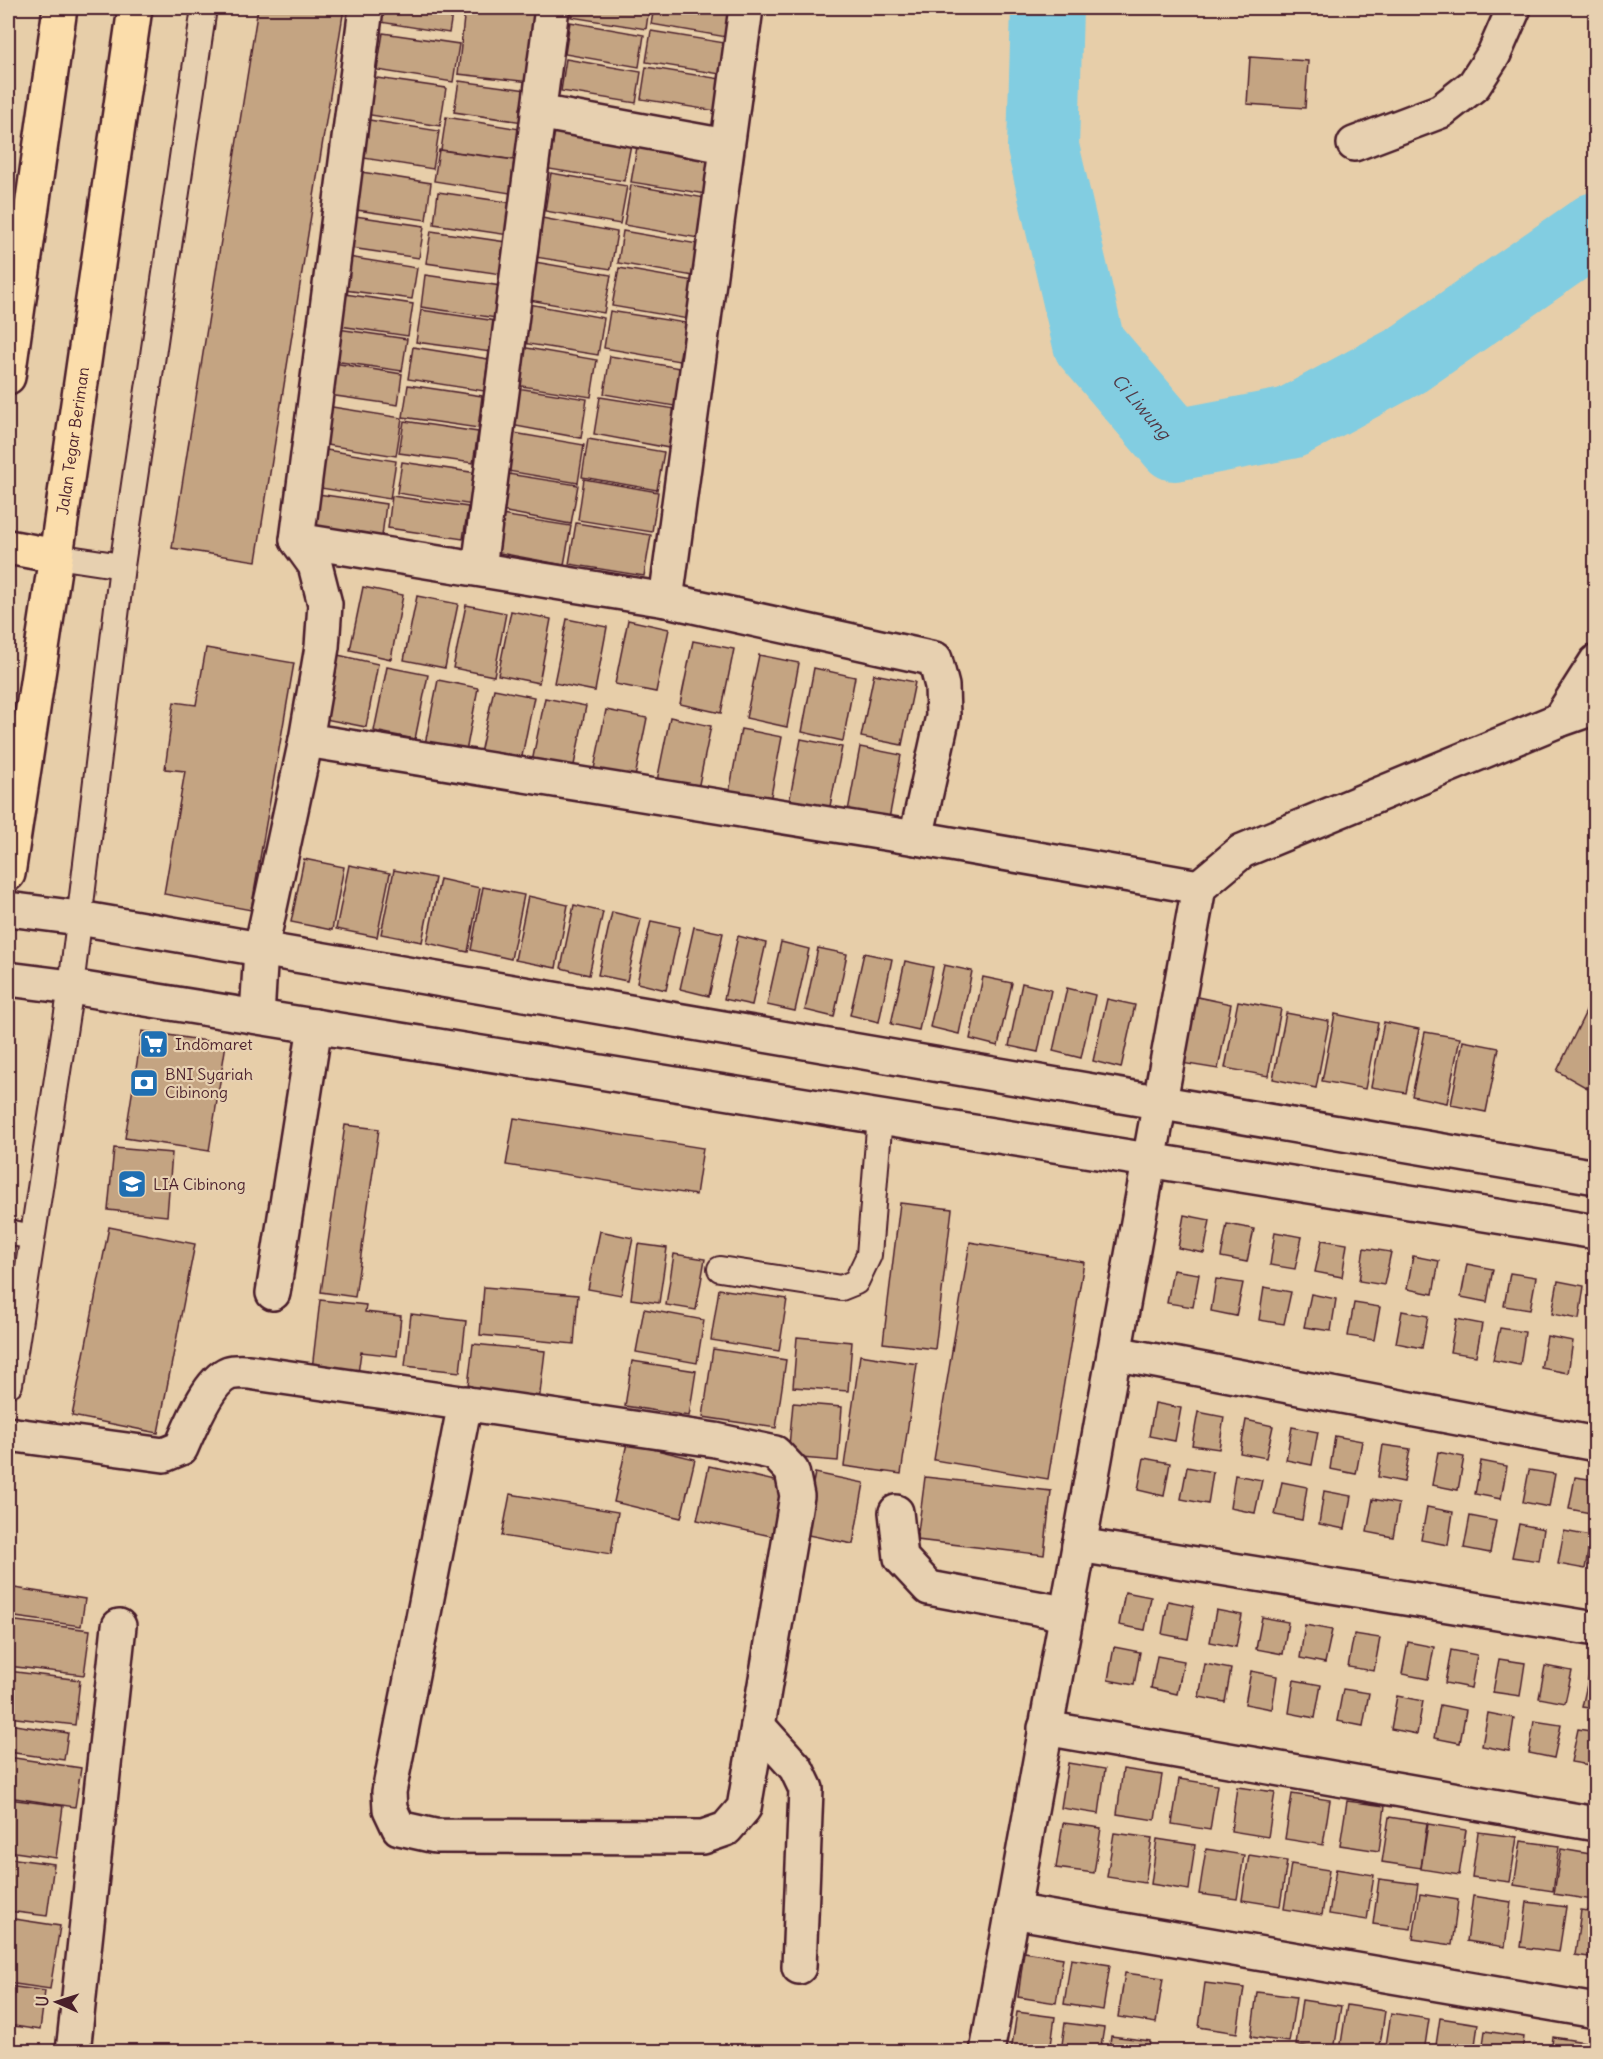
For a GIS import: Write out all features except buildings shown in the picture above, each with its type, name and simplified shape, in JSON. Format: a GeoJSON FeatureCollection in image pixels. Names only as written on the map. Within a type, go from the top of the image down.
{"type":"FeatureCollection","features":[{"type":"Feature","properties":{"kind":"main road"},"geometry":{"type":"LineString","coordinates":[[8,377],[60,8]]}},
{"type":"Feature","properties":{"kind":"main road","name":"Jalan Tegar Beriman"},"geometry":{"type":"LineString","coordinates":[[8,874],[135,8]]}},
{"type":"Feature","properties":{"kind":"main road"},"geometry":{"type":"LineString","coordinates":[[8,547],[56,556]]}},
{"type":"Feature","properties":{"kind":"street"},"geometry":{"type":"LineString","coordinates":[[257,1016],[261,949],[306,740],[322,647],[325,604],[315,565],[297,540],[366,8]]}},
{"type":"Feature","properties":{"kind":"street"},"geometry":{"type":"LineString","coordinates":[[479,568],[552,8]]}},
{"type":"Feature","properties":{"kind":"street"},"geometry":{"type":"LineString","coordinates":[[666,600],[746,8]]}},
{"type":"Feature","properties":{"kind":"street"},"geometry":{"type":"LineString","coordinates":[[1354,144],[1441,111],[1474,85],[1494,54],[1514,8]]}},
{"type":"Feature","properties":{"kind":"street"},"geometry":{"type":"LineString","coordinates":[[538,112],[726,146]]}},
{"type":"Feature","properties":{"kind":"street"},"geometry":{"type":"LineString","coordinates":[[297,540],[666,600],[935,659],[942,687],[943,716],[916,838]]}},
{"type":"Feature","properties":{"kind":"street"},"geometry":{"type":"LineString","coordinates":[[1559,720],[1596,662]]}},
{"type":"Feature","properties":{"kind":"street"},"geometry":{"type":"LineString","coordinates":[[987,2052],[1199,886],[1242,851],[1559,720],[1596,707]]}},
{"type":"Feature","properties":{"kind":"street"},"geometry":{"type":"LineString","coordinates":[[306,740],[1199,886]]}},
{"type":"Feature","properties":{"kind":"street"},"geometry":{"type":"LineString","coordinates":[[8,909],[79,918],[1596,1176]]}},
{"type":"Feature","properties":{"kind":"street"},"geometry":{"type":"LineString","coordinates":[[8,979],[257,1016],[1596,1232]]}},
{"type":"Feature","properties":{"kind":"street"},"geometry":{"type":"LineString","coordinates":[[273,1293],[315,1026]]}},
{"type":"Feature","properties":{"kind":"street"},"geometry":{"type":"LineString","coordinates":[[1114,1353],[1596,1444]]}},
{"type":"Feature","properties":{"kind":"street"},"geometry":{"type":"LineString","coordinates":[[8,1434],[164,1455],[181,1448],[197,1413],[217,1381],[230,1373],[249,1372],[465,1403],[715,1440],[775,1454],[792,1471],[797,1496],[744,1808],[726,1830],[703,1837],[435,1836],[399,1828],[390,1809],[389,1792],[465,1403]]}},
{"type":"Feature","properties":{"kind":"street"},"geometry":{"type":"LineString","coordinates":[[896,1512],[901,1558],[929,1587],[1048,1610],[1066,1617]]}},
{"type":"Feature","properties":{"kind":"street"},"geometry":{"type":"LineString","coordinates":[[1079,1545],[1596,1629]]}},
{"type":"Feature","properties":{"kind":"street"},"geometry":{"type":"LineString","coordinates":[[73,2052],[119,1626]]}},
{"type":"Feature","properties":{"kind":"street"},"geometry":{"type":"LineString","coordinates":[[758,1726],[796,1768],[806,1789],[799,1967]]}},
{"type":"Feature","properties":{"kind":"street"},"geometry":{"type":"LineString","coordinates":[[1045,1728],[1596,1824]]}},
{"type":"Feature","properties":{"kind":"street"},"geometry":{"type":"LineString","coordinates":[[1012,1911],[1596,2012]]}},
{"type":"Feature","properties":{"kind":"lane"},"geometry":{"type":"LineString","coordinates":[[10,1384],[72,987],[122,566],[204,8]]}},
{"type":"Feature","properties":{"kind":"lane"},"geometry":{"type":"LineString","coordinates":[[56,556],[122,566]]}},
{"type":"Feature","properties":{"kind":"lane"},"geometry":{"type":"LineString","coordinates":[[720,1269],[841,1288],[856,1282],[869,1255],[880,1116]]}},
{"type":"Feature","properties":{"kind":"lane"},"geometry":{"type":"LineString","coordinates":[[8,1232],[32,1237]]}},
{"type":"Feature","properties":{"kind":"waterway","name":"Ci Liwung"},"geometry":{"type":"LineString","coordinates":[[1047,8],[1043,147],[1089,344],[1175,445],[1290,423],[1407,360],[1596,228]]}},
{"type":"Feature","properties":{"kind":"place","name":"Indomaret"},"geometry":{"type":"Point","coordinates":[154,1044]}},
{"type":"Feature","properties":{"kind":"place","name":"BNI Syariah Cibinong"},"geometry":{"type":"Point","coordinates":[144,1083]}},
{"type":"Feature","properties":{"kind":"place","name":"LIA Cibinong"},"geometry":{"type":"Point","coordinates":[132,1184]}}]}
